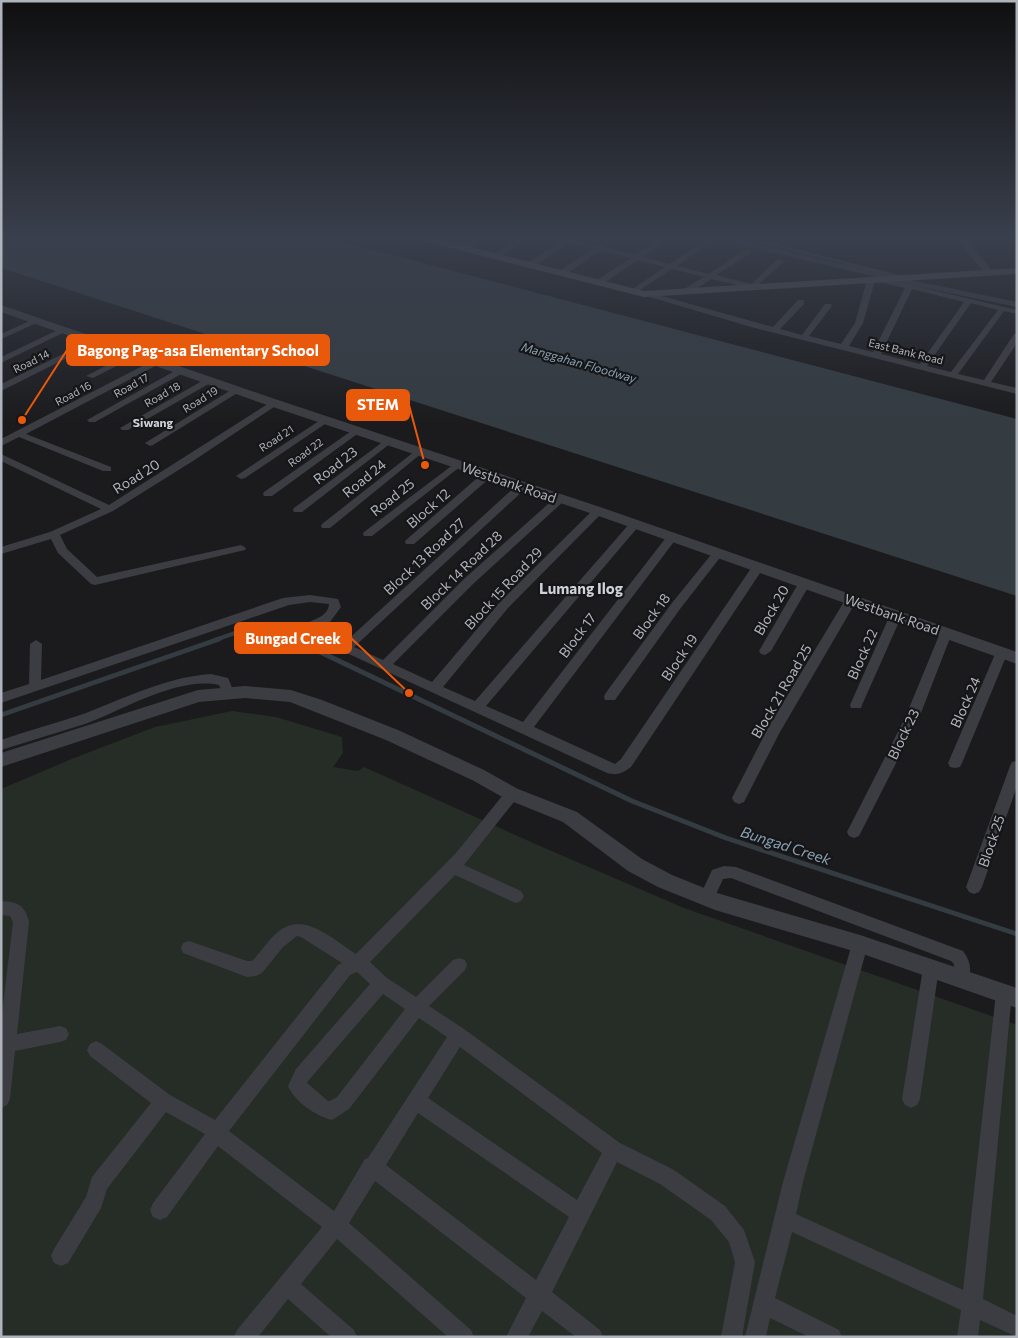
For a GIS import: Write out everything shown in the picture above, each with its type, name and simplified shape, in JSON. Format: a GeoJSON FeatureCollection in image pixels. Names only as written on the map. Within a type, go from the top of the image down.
{"type":"FeatureCollection","features":[{"type":"Feature","properties":{"kind":"street","name":"East Bank Road"},"geometry":{"type":"LineString","coordinates":[[663,299],[804,338],[1017,391]]}},
{"type":"Feature","properties":{"kind":"street"},"geometry":{"type":"LineString","coordinates":[[844,347],[859,323],[867,299]]}},
{"type":"Feature","properties":{"kind":"street"},"geometry":{"type":"LineString","coordinates":[[876,356],[900,299]]}},
{"type":"Feature","properties":{"kind":"street"},"geometry":{"type":"LineString","coordinates":[[922,367],[969,300],[1017,312]]}},
{"type":"Feature","properties":{"kind":"street"},"geometry":{"type":"LineString","coordinates":[[775,330],[800,302]]}},
{"type":"Feature","properties":{"kind":"street"},"geometry":{"type":"LineString","coordinates":[[804,338],[828,306]]}},
{"type":"Feature","properties":{"kind":"street"},"geometry":{"type":"LineString","coordinates":[[953,375],[1003,308]]}},
{"type":"Feature","properties":{"kind":"street","name":"Westbank Road"},"geometry":{"type":"LineString","coordinates":[[3,310],[598,511],[1017,658]]}},
{"type":"Feature","properties":{"kind":"street"},"geometry":{"type":"LineString","coordinates":[[1,336],[36,321]]}},
{"type":"Feature","properties":{"kind":"street"},"geometry":{"type":"LineString","coordinates":[[1,360],[65,330]]}},
{"type":"Feature","properties":{"kind":"street"},"geometry":{"type":"LineString","coordinates":[[986,383],[1017,336]]}},
{"type":"Feature","properties":{"kind":"street","name":"Road 14"},"geometry":{"type":"LineString","coordinates":[[1,388],[97,341]]}},
{"type":"Feature","properties":{"kind":"street"},"geometry":{"type":"LineString","coordinates":[[90,376],[134,354]]}},
{"type":"Feature","properties":{"kind":"street","name":"Road 16"},"geometry":{"type":"LineString","coordinates":[[1,443],[156,362]]}},
{"type":"Feature","properties":{"kind":"street","name":"Road 17"},"geometry":{"type":"LineString","coordinates":[[92,420],[180,371]]}},
{"type":"Feature","properties":{"kind":"street","name":"Road 18"},"geometry":{"type":"LineString","coordinates":[[125,428],[209,380]]}},
{"type":"Feature","properties":{"kind":"street","name":"Road 19"},"geometry":{"type":"LineString","coordinates":[[150,443],[236,390]]}},
{"type":"Feature","properties":{"kind":"street","name":"Road 20"},"geometry":{"type":"LineString","coordinates":[[1,550],[54,534],[108,509],[190,459],[274,403]]}},
{"type":"Feature","properties":{"kind":"street","name":"Road 21"},"geometry":{"type":"LineString","coordinates":[[241,476],[325,420]]}},
{"type":"Feature","properties":{"kind":"street","name":"Road 22"},"geometry":{"type":"LineString","coordinates":[[268,494],[357,430]]}},
{"type":"Feature","properties":{"kind":"street"},"geometry":{"type":"LineString","coordinates":[[19,434],[108,469]]}},
{"type":"Feature","properties":{"kind":"street","name":"Road 23"},"geometry":{"type":"LineString","coordinates":[[298,510],[388,441]]}},
{"type":"Feature","properties":{"kind":"street","name":"Road 24"},"geometry":{"type":"LineString","coordinates":[[326,526],[419,451]]}},
{"type":"Feature","properties":{"kind":"street"},"geometry":{"type":"LineString","coordinates":[[1,457],[108,509]]}},
{"type":"Feature","properties":{"kind":"street","name":"Road 25"},"geometry":{"type":"LineString","coordinates":[[368,534],[458,464]]}},
{"type":"Feature","properties":{"kind":"street","name":"Block 12"},"geometry":{"type":"LineString","coordinates":[[410,542],[487,475]]}},
{"type":"Feature","properties":{"kind":"street","name":"Block 13 Road 27"},"geometry":{"type":"LineString","coordinates":[[346,648],[522,486]]}},
{"type":"Feature","properties":{"kind":"street","name":"Block 14 Road 28"},"geometry":{"type":"LineString","coordinates":[[384,666],[469,581],[560,499]]}},
{"type":"Feature","properties":{"kind":"street","name":"Block 15 Road 29"},"geometry":{"type":"LineString","coordinates":[[434,689],[504,605],[598,511]]}},
{"type":"Feature","properties":{"kind":"street"},"geometry":{"type":"LineString","coordinates":[[477,707],[634,524]]}},
{"type":"Feature","properties":{"kind":"street"},"geometry":{"type":"LineString","coordinates":[[54,534],[59,548],[95,581],[133,574],[241,548]]}},
{"type":"Feature","properties":{"kind":"street","name":"Block 17"},"geometry":{"type":"LineString","coordinates":[[526,728],[672,537]]}},
{"type":"Feature","properties":{"kind":"street","name":"Block 18"},"geometry":{"type":"LineString","coordinates":[[610,697],[676,606],[718,553]]}},
{"type":"Feature","properties":{"kind":"street","name":"Block 19"},"geometry":{"type":"LineString","coordinates":[[526,728],[612,769],[618,769],[626,764],[758,567]]}},
{"type":"Feature","properties":{"kind":"street","name":"Block 20"},"geometry":{"type":"LineString","coordinates":[[765,651],[804,584]]}},
{"type":"Feature","properties":{"kind":"street"},"geometry":{"type":"LineString","coordinates":[[1,698],[287,601],[322,598],[334,602],[335,607],[328,618],[318,624],[307,627],[302,632],[308,636],[346,648],[434,689],[526,728]]}},
{"type":"Feature","properties":{"kind":"street","name":"Block 21 Road 25"},"geometry":{"type":"LineString","coordinates":[[739,798],[774,730],[851,600]]}},
{"type":"Feature","properties":{"kind":"street","name":"Block 22"},"geometry":{"type":"LineString","coordinates":[[856,705],[896,615]]}},
{"type":"Feature","properties":{"kind":"street","name":"Block 23"},"geometry":{"type":"LineString","coordinates":[[854,832],[912,718],[946,633]]}},
{"type":"Feature","properties":{"kind":"street"},"geometry":{"type":"LineString","coordinates":[[36,644],[36,686]]}},
{"type":"Feature","properties":{"kind":"street","name":"Block 24"},"geometry":{"type":"LineString","coordinates":[[955,763],[1002,652]]}},
{"type":"Feature","properties":{"kind":"street"},"geometry":{"type":"LineString","coordinates":[[1,746],[89,717],[179,683],[216,677],[224,681],[228,692]]}},
{"type":"Feature","properties":{"kind":"street"},"geometry":{"type":"LineString","coordinates":[[1,760],[198,696],[228,692],[291,696],[316,704],[392,735],[478,775],[512,794],[570,817],[635,865],[665,881],[707,898],[860,944],[1010,995],[968,1337]]}},
{"type":"Feature","properties":{"kind":"street","name":"Block 25"},"geometry":{"type":"LineString","coordinates":[[974,887],[1017,766]]}},
{"type":"Feature","properties":{"kind":"street"},"geometry":{"type":"LineString","coordinates":[[160,1210],[218,1131],[344,970],[367,955],[452,867],[483,833],[512,794]]}},
{"type":"Feature","properties":{"kind":"street"},"geometry":{"type":"LineString","coordinates":[[452,867],[516,896]]}},
{"type":"Feature","properties":{"kind":"street"},"geometry":{"type":"LineString","coordinates":[[707,898],[717,875],[731,872],[956,956],[962,962],[961,978]]}},
{"type":"Feature","properties":{"kind":"street"},"geometry":{"type":"LineString","coordinates":[[1,908],[14,909],[21,922],[5,1044],[1,1099]]}},
{"type":"Feature","properties":{"kind":"street"},"geometry":{"type":"LineString","coordinates":[[189,948],[247,969],[256,968],[288,932],[298,928],[304,930],[365,968],[381,983],[458,1035],[613,1150],[667,1177],[718,1213],[737,1237],[744,1262],[730,1337]]}},
{"type":"Feature","properties":{"kind":"street"},"geometry":{"type":"LineString","coordinates":[[755,1337],[793,1182],[860,944]]}},
{"type":"Feature","properties":{"kind":"street"},"geometry":{"type":"LineString","coordinates":[[381,983],[299,1080],[297,1086],[322,1108],[332,1111],[343,1103],[417,1007],[459,965]]}},
{"type":"Feature","properties":{"kind":"street"},"geometry":{"type":"LineString","coordinates":[[911,1099],[931,968]]}},
{"type":"Feature","properties":{"kind":"street"},"geometry":{"type":"LineString","coordinates":[[5,1044],[60,1034]]}},
{"type":"Feature","properties":{"kind":"street"},"geometry":{"type":"LineString","coordinates":[[244,1337],[336,1225],[372,1166],[458,1035]]}},
{"type":"Feature","properties":{"kind":"street"},"geometry":{"type":"LineString","coordinates":[[96,1050],[164,1101],[218,1131],[224,1139],[336,1225],[464,1337]]}},
{"type":"Feature","properties":{"kind":"street"},"geometry":{"type":"LineString","coordinates":[[61,1256],[94,1201],[99,1184],[164,1101]]}},
{"type":"Feature","properties":{"kind":"street"},"geometry":{"type":"LineString","coordinates":[[416,1101],[581,1214]]}},
{"type":"Feature","properties":{"kind":"street"},"geometry":{"type":"LineString","coordinates":[[516,1337],[539,1296],[613,1150]]}},
{"type":"Feature","properties":{"kind":"street"},"geometry":{"type":"LineString","coordinates":[[372,1166],[593,1337]]}},
{"type":"Feature","properties":{"kind":"street"},"geometry":{"type":"LineString","coordinates":[[785,1220],[1017,1327]]}},
{"type":"Feature","properties":{"kind":"street"},"geometry":{"type":"LineString","coordinates":[[287,1285],[347,1337]]}},
{"type":"Feature","properties":{"kind":"street"},"geometry":{"type":"LineString","coordinates":[[763,1303],[832,1337]]}},
{"type":"Feature","properties":{"kind":"shaded area"},"geometry":{"type":"Polygon","coordinates":[[[232,711],[276,717],[342,737],[343,753],[333,767],[358,771],[364,767],[684,908],[1017,1025],[1017,1337],[1,1337],[1,789],[155,727],[232,711]]]}},
{"type":"Feature","properties":{"kind":"water","name":"Manggahan Floodway"},"geometry":{"type":"Polygon","coordinates":[[[98,299],[562,299],[1017,419],[1017,596],[98,299]]]}},
{"type":"Feature","properties":{"kind":"water"},"geometry":{"type":"Polygon","coordinates":[[[980,299],[1005,299],[1017,302],[1017,307],[980,299]]]}},
{"type":"Feature","properties":{"kind":"waterway","name":"Bungad Creek"},"geometry":{"type":"LineString","coordinates":[[215,640],[261,624],[295,640]]}},
{"type":"Feature","properties":{"kind":"waterway","name":"Bungad Creek"},"geometry":{"type":"LineString","coordinates":[[1,715],[219,639]]}},
{"type":"Feature","properties":{"kind":"waterway","name":"Bungad Creek"},"geometry":{"type":"LineString","coordinates":[[293,639],[632,801],[726,838],[1017,934]]}},
{"type":"Feature","properties":{"kind":"place","name":"Bagong Pag-asa Elementary School"},"geometry":{"type":"Point","coordinates":[22,420]}},
{"type":"Feature","properties":{"kind":"place","name":"STEM"},"geometry":{"type":"Point","coordinates":[425,465]}},
{"type":"Feature","properties":{"kind":"place","name":"Bungad Creek"},"geometry":{"type":"Point","coordinates":[409,693]}},
{"type":"Feature","properties":{"kind":"district","name":"Siwang"},"geometry":{"type":"Point","coordinates":[153,422]}},
{"type":"Feature","properties":{"kind":"district","name":"Lumang Ilog"},"geometry":{"type":"Point","coordinates":[581,588]}}]}
